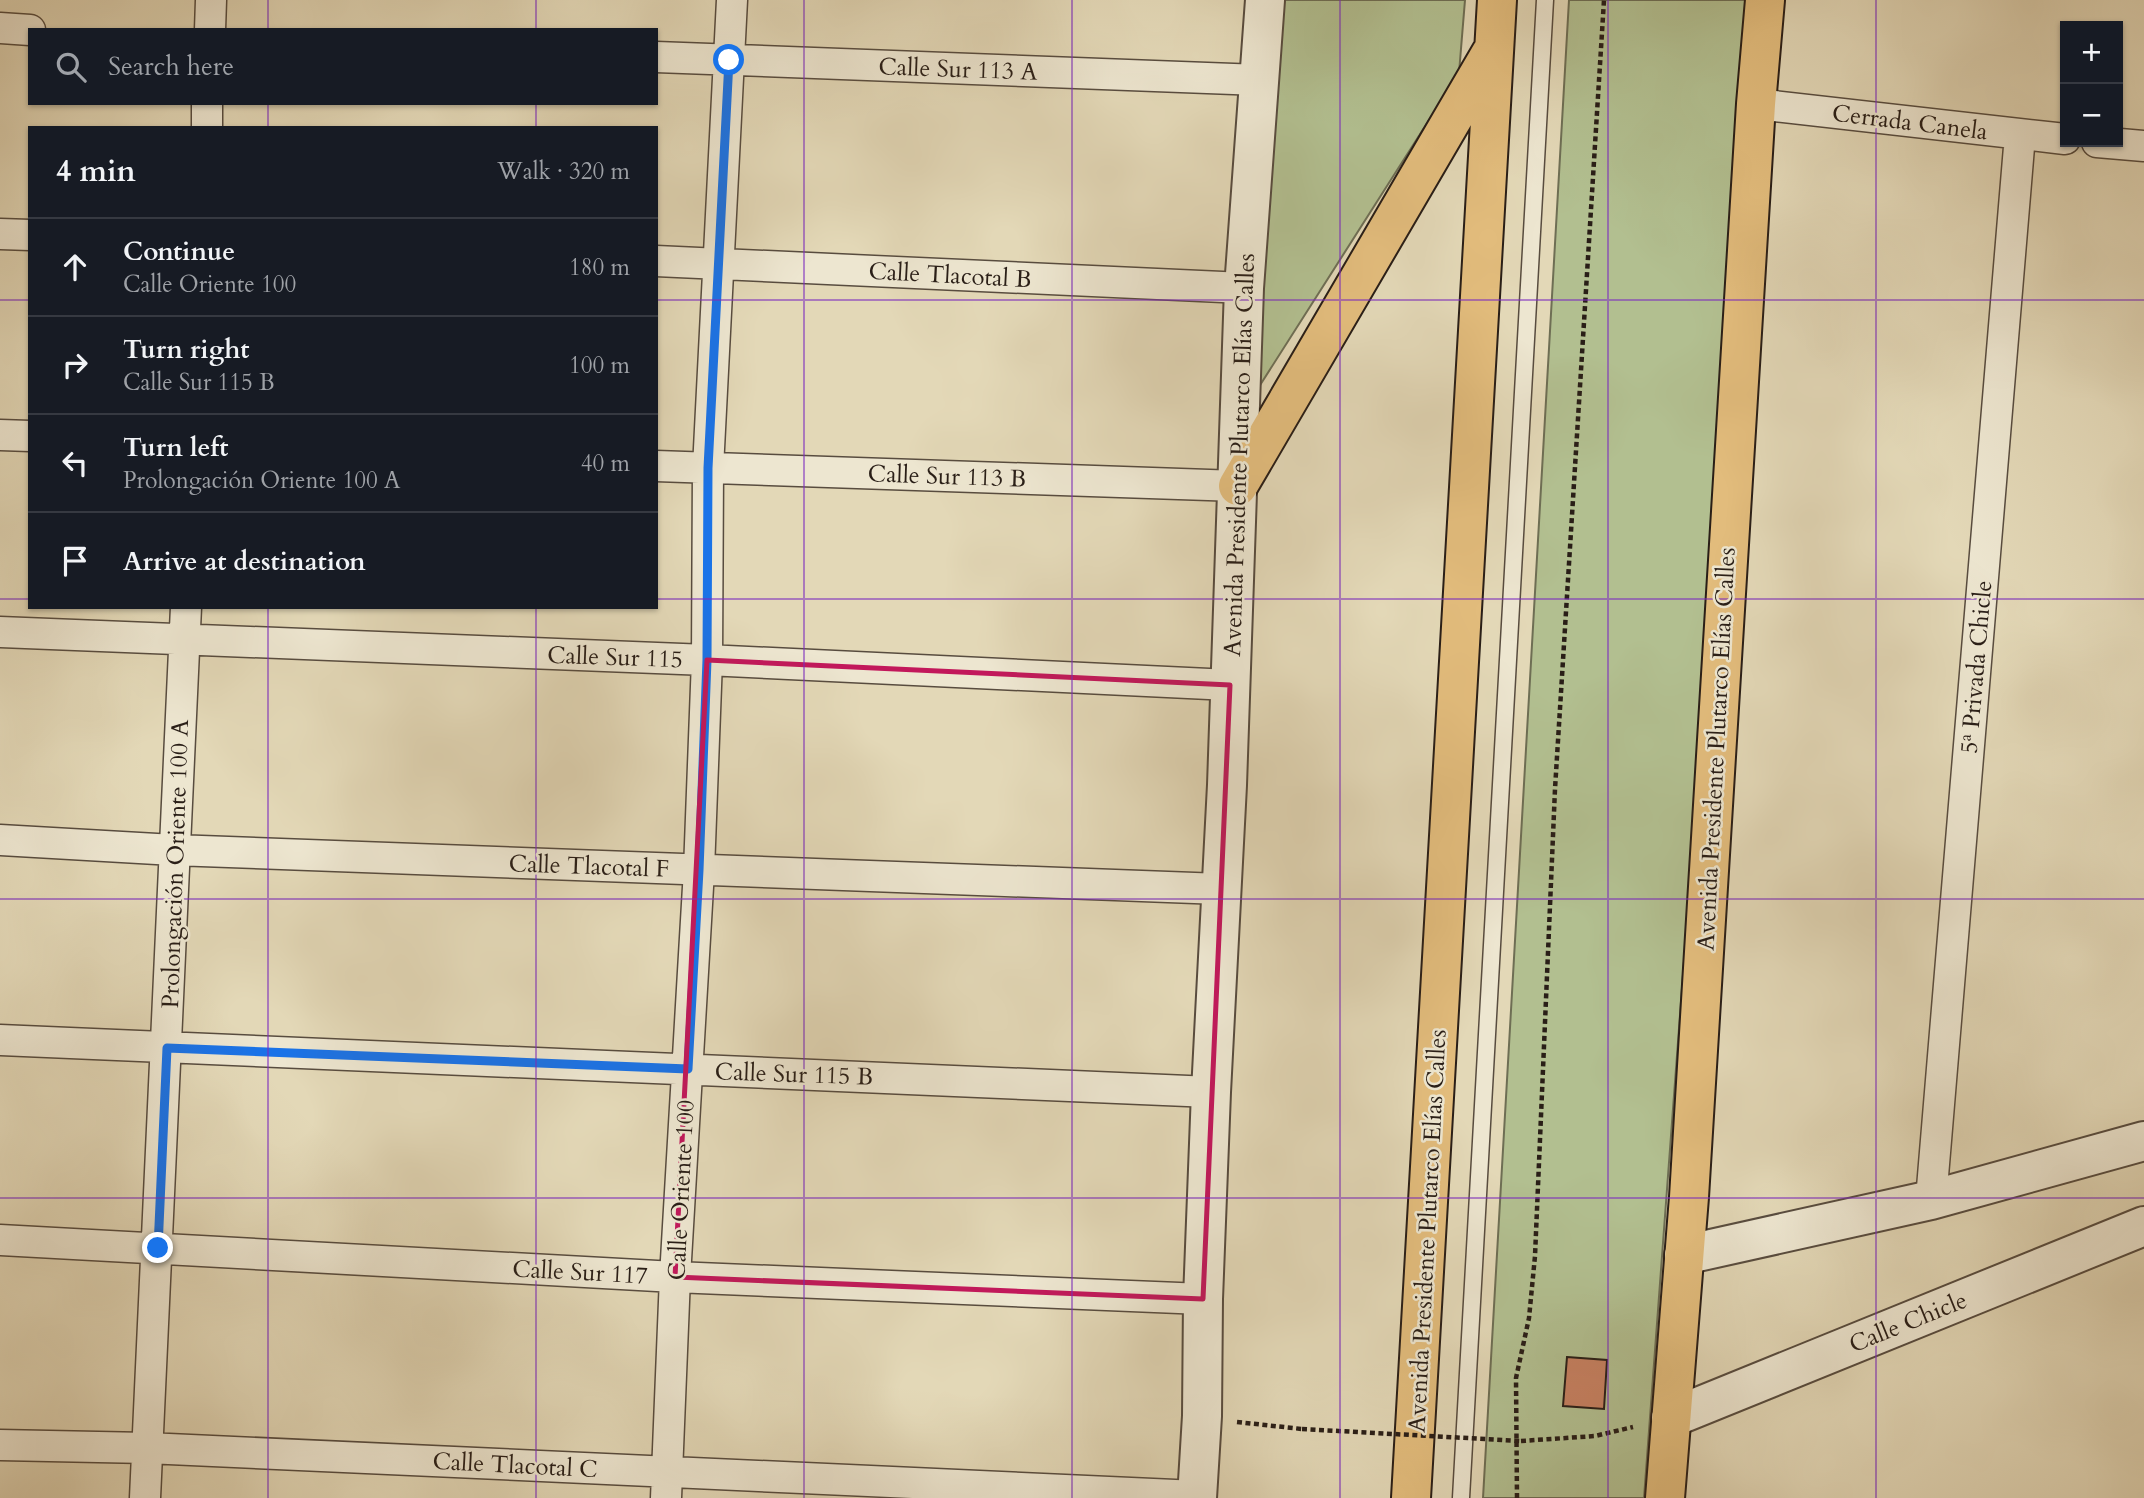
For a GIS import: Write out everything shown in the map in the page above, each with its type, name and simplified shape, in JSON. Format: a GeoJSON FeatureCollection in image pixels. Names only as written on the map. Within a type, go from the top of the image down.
{"type":"FeatureCollection","features":[{"type":"Feature","properties":{"kind":"main road","name":"Avenida Presidente Plutarco Elías Calles"},"geometry":{"type":"LineString","coordinates":[[1412,1498],[1497,0]]}},
{"type":"Feature","properties":{"kind":"main road","name":"Avenida Presidente Plutarco Elías Calles"},"geometry":{"type":"LineString","coordinates":[[1665,1498],[1684,1255],[1755,104],[1765,0]]}},
{"type":"Feature","properties":{"kind":"main road"},"geometry":{"type":"LineString","coordinates":[[1238,486],[1493,48]]}},
{"type":"Feature","properties":{"kind":"street"},"geometry":{"type":"LineString","coordinates":[[210,28],[211,0]]}},
{"type":"Feature","properties":{"kind":"street","name":"Calle Oriente 100"},"geometry":{"type":"LineString","coordinates":[[667,1485],[675,1277],[699,870],[707,660],[708,468],[732,0]]}},
{"type":"Feature","properties":{"kind":"street","name":"Avenida Presidente Plutarco Elías Calles"},"geometry":{"type":"LineString","coordinates":[[1197,1497],[1202,1416],[1203,1299],[1211,1092],[1227,785],[1244,288],[1265,0]]}},
{"type":"Feature","properties":{"kind":"street"},"geometry":{"type":"LineString","coordinates":[[0,28],[28,30]]}},
{"type":"Feature","properties":{"kind":"street","name":"Calle Sur 113 A"},"geometry":{"type":"LineString","coordinates":[[658,57],[1259,80]]}},
{"type":"Feature","properties":{"kind":"street","name":"Cerrada Canela"},"geometry":{"type":"LineString","coordinates":[[1755,104],[2060,139]]}},
{"type":"Feature","properties":{"kind":"street"},"geometry":{"type":"LineString","coordinates":[[207,105],[207,126]]}},
{"type":"Feature","properties":{"kind":"street","name":"5ª Privada Chicle"},"geometry":{"type":"LineString","coordinates":[[1931,1200],[2020,135]]}},
{"type":"Feature","properties":{"kind":"street"},"geometry":{"type":"LineString","coordinates":[[2123,144],[2144,146]]}},
{"type":"Feature","properties":{"kind":"street"},"geometry":{"type":"LineString","coordinates":[[0,234],[28,235]]}},
{"type":"Feature","properties":{"kind":"street","name":"Calle Tlacotal B"},"geometry":{"type":"LineString","coordinates":[[658,261],[1244,288]]}},
{"type":"Feature","properties":{"kind":"street"},"geometry":{"type":"LineString","coordinates":[[0,435],[28,436]]}},
{"type":"Feature","properties":{"kind":"street","name":"Calle Sur 113 B"},"geometry":{"type":"LineString","coordinates":[[658,466],[1238,486]]}},
{"type":"Feature","properties":{"kind":"street","name":"Prolongación Oriente 100 A"},"geometry":{"type":"LineString","coordinates":[[145,1498],[186,609]]}},
{"type":"Feature","properties":{"kind":"street","name":"Calle Sur 115"},"geometry":{"type":"LineString","coordinates":[[0,632],[707,660],[1230,685]]}},
{"type":"Feature","properties":{"kind":"street","name":"Calle Tlacotal F"},"geometry":{"type":"LineString","coordinates":[[0,840],[1221,889]]}},
{"type":"Feature","properties":{"kind":"street","name":"Calle Sur 115 B"},"geometry":{"type":"LineString","coordinates":[[0,1040],[1211,1092]]}},
{"type":"Feature","properties":{"kind":"street"},"geometry":{"type":"LineString","coordinates":[[1684,1255],[1931,1200],[2144,1140]]}},
{"type":"Feature","properties":{"kind":"street","name":"Calle Chicle"},"geometry":{"type":"LineString","coordinates":[[1671,1418],[2144,1226]]}},
{"type":"Feature","properties":{"kind":"street","name":"Calle Sur 117"},"geometry":{"type":"LineString","coordinates":[[0,1240],[675,1277],[1203,1299]]}},
{"type":"Feature","properties":{"kind":"street","name":"Calle Tlacotal C"},"geometry":{"type":"LineString","coordinates":[[0,1445],[147,1448],[667,1485],[1197,1497]]}},
{"type":"Feature","properties":{"kind":"lane"},"geometry":{"type":"LineString","coordinates":[[1461,1498],[1545,0]]}},
{"type":"Feature","properties":{"kind":"path"},"geometry":{"type":"LineString","coordinates":[[1517,1498],[1516,1378],[1529,1318],[1535,1256],[1555,789],[1604,0]]}},
{"type":"Feature","properties":{"kind":"path"},"geometry":{"type":"LineString","coordinates":[[1235,1422],[1302,1429],[1521,1441],[1595,1436]]}},
{"type":"Feature","properties":{"kind":"highlighted area"},"geometry":{"type":"Polygon","coordinates":[[[707,660],[1230,685],[1203,1299],[675,1277],[707,660]]]}},
{"type":"Feature","properties":{"kind":"green space"},"geometry":{"type":"Polygon","coordinates":[[[1277,0],[1465,0],[1459,73],[1248,404],[1277,0]]]}},
{"type":"Feature","properties":{"kind":"green space"},"geometry":{"type":"Polygon","coordinates":[[[1569,0],[1751,0],[1723,438],[1644,1498],[1483,1498],[1569,0]]]}},
{"type":"Feature","properties":{"kind":"building"},"geometry":{"type":"Polygon","coordinates":[[[1567,1357],[1607,1360],[1604,1409],[1563,1406],[1567,1357]]]}},
{"type":"Feature","properties":{"kind":"route"},"geometry":{"type":"LineString","coordinates":[[158,1248],[167,1048],[688,1069],[707,660],[708,468],[729,60]]}}]}
